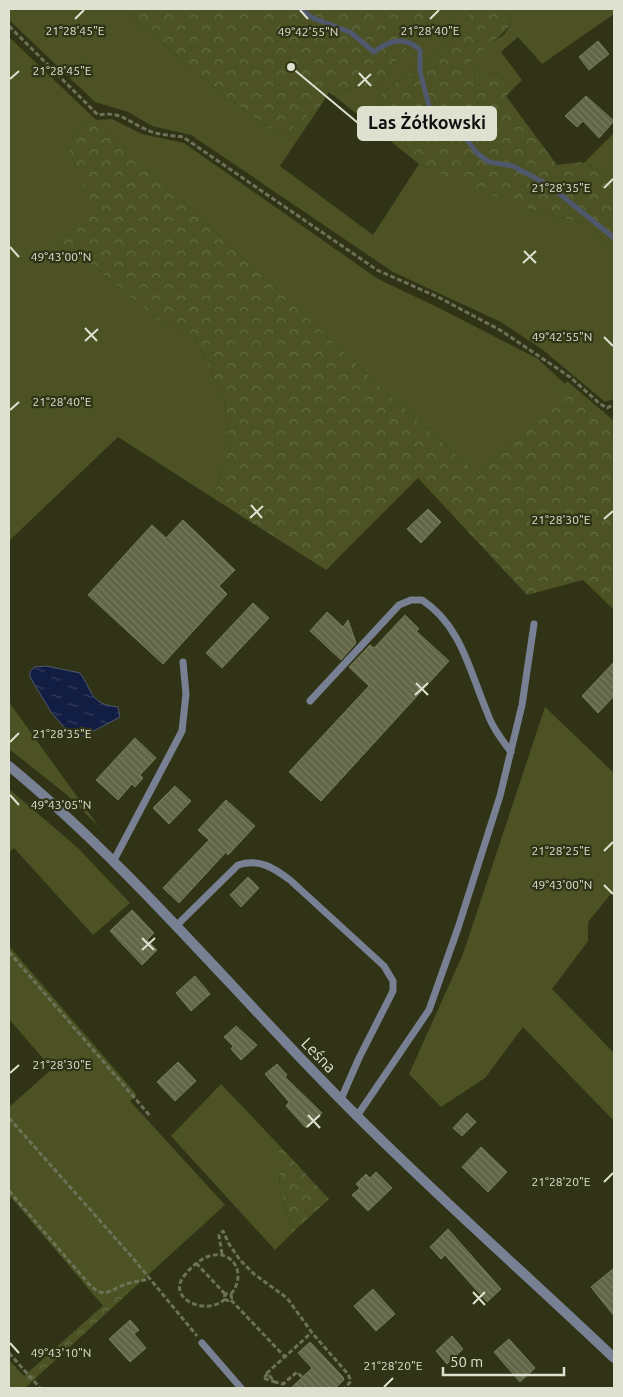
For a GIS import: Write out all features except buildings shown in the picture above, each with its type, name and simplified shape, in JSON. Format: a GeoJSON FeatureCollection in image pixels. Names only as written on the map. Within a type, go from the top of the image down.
{"type":"FeatureCollection","features":[{"type":"Feature","properties":{"kind":"street","name":"Leśna"},"geometry":{"type":"LineString","coordinates":[[9,766],[71,819],[114,860],[357,1116],[614,1358]]}},
{"type":"Feature","properties":{"kind":"lane"},"geometry":{"type":"LineString","coordinates":[[310,701],[399,605],[411,600],[422,600],[446,622],[459,640],[488,715],[511,752]]}},
{"type":"Feature","properties":{"kind":"lane"},"geometry":{"type":"LineString","coordinates":[[357,1116],[429,1010],[458,928],[500,796],[522,705],[534,624]]}},
{"type":"Feature","properties":{"kind":"lane"},"geometry":{"type":"LineString","coordinates":[[114,860],[182,731],[186,694],[183,662]]}},
{"type":"Feature","properties":{"kind":"lane"},"geometry":{"type":"LineString","coordinates":[[176,926],[238,865],[246,862],[262,864],[275,869],[290,880],[384,966],[393,981],[393,992],[359,1058],[341,1099]]}},
{"type":"Feature","properties":{"kind":"lane"},"geometry":{"type":"LineString","coordinates":[[202,1343],[241,1388]]}},
{"type":"Feature","properties":{"kind":"path"},"geometry":{"type":"LineString","coordinates":[[9,26],[98,115],[108,113],[127,118],[146,130],[183,137],[377,270],[485,321],[570,376],[598,403],[607,408],[614,404]]}},
{"type":"Feature","properties":{"kind":"path"},"geometry":{"type":"LineString","coordinates":[[9,952],[151,1117]]}},
{"type":"Feature","properties":{"kind":"path"},"geometry":{"type":"LineString","coordinates":[[9,1118],[150,1279],[202,1343]]}},
{"type":"Feature","properties":{"kind":"path"},"geometry":{"type":"LineString","coordinates":[[9,1191],[89,1284],[99,1293],[106,1294],[134,1281],[150,1279]]}},
{"type":"Feature","properties":{"kind":"path"},"geometry":{"type":"LineString","coordinates":[[222,1254],[221,1231],[226,1233],[226,1238],[236,1254],[254,1274],[287,1298],[312,1333],[350,1378],[351,1381],[345,1388]]}},
{"type":"Feature","properties":{"kind":"path"},"geometry":{"type":"LineString","coordinates":[[221,1239],[226,1238]]}},
{"type":"Feature","properties":{"kind":"path"},"geometry":{"type":"LineString","coordinates":[[210,1254],[222,1254],[236,1268],[238,1279],[227,1296],[217,1305],[204,1307],[186,1299],[180,1288],[181,1280],[196,1263],[210,1254]]}},
{"type":"Feature","properties":{"kind":"path"},"geometry":{"type":"LineString","coordinates":[[230,1260],[236,1254]]}},
{"type":"Feature","properties":{"kind":"path"},"geometry":{"type":"LineString","coordinates":[[196,1263],[285,1357]]}},
{"type":"Feature","properties":{"kind":"path"},"geometry":{"type":"LineString","coordinates":[[302,1377],[297,1372],[283,1384],[263,1378],[312,1333]]}},
{"type":"Feature","properties":{"kind":"path"},"geometry":{"type":"LineString","coordinates":[[9,1353],[40,1388]]}},
{"type":"Feature","properties":{"kind":"path"},"geometry":{"type":"LineString","coordinates":[[268,1374],[275,1382]]}},
{"type":"Feature","properties":{"kind":"green space"},"geometry":{"type":"Polygon","coordinates":[[[9,9],[122,9],[217,90],[282,137],[321,105],[280,166],[373,235],[419,164],[533,211],[589,224],[614,252],[614,399],[605,402],[543,350],[501,322],[393,272],[191,135],[152,126],[128,112],[95,102],[9,20],[9,9]]]}},
{"type":"Feature","properties":{"kind":"green space"},"geometry":{"type":"Polygon","coordinates":[[[122,9],[433,9],[427,24],[375,86],[339,89],[333,95],[329,92],[321,105],[282,137],[217,90],[122,9]]]}},
{"type":"Feature","properties":{"kind":"green space"},"geometry":{"type":"Polygon","coordinates":[[[433,9],[473,9],[452,41],[379,96],[378,131],[333,95],[339,89],[375,86],[427,24],[433,9]]]}},
{"type":"Feature","properties":{"kind":"green space"},"geometry":{"type":"Polygon","coordinates":[[[473,9],[502,9],[513,21],[503,33],[470,62],[473,69],[480,75],[495,72],[514,88],[506,96],[557,165],[581,162],[600,170],[614,188],[614,252],[589,224],[533,211],[419,164],[378,131],[379,96],[452,41],[473,9]]]}},
{"type":"Feature","properties":{"kind":"green space"},"geometry":{"type":"Polygon","coordinates":[[[502,9],[614,9],[614,14],[542,64],[518,37],[501,52],[522,80],[514,88],[495,72],[480,75],[473,69],[470,62],[485,46],[504,35],[513,21],[502,9]]]}},
{"type":"Feature","properties":{"kind":"green space"},"geometry":{"type":"Polygon","coordinates":[[[9,37],[92,116],[76,128],[69,152],[93,203],[55,246],[96,268],[162,323],[194,335],[224,398],[230,448],[213,498],[118,437],[9,541],[9,37]]]}},
{"type":"Feature","properties":{"kind":"green space"},"geometry":{"type":"Polygon","coordinates":[[[92,116],[385,391],[479,475],[567,381],[614,421],[614,610],[583,580],[527,595],[418,478],[326,570],[213,498],[230,448],[224,398],[194,335],[162,323],[96,268],[55,246],[92,203],[69,152],[76,128],[92,116]]]}},
{"type":"Feature","properties":{"kind":"green space"},"geometry":{"type":"Polygon","coordinates":[[[112,119],[142,134],[184,143],[378,279],[538,359],[565,384],[479,475],[385,391],[96,120],[112,119]]]}},
{"type":"Feature","properties":{"kind":"green space"},"geometry":{"type":"Polygon","coordinates":[[[614,133],[614,188],[600,170],[584,163],[614,133]]]}},
{"type":"Feature","properties":{"kind":"green space"},"geometry":{"type":"Polygon","coordinates":[[[9,702],[99,827],[67,795],[9,749],[9,702]]]}},
{"type":"Feature","properties":{"kind":"green space"},"geometry":{"type":"Polygon","coordinates":[[[545,707],[614,773],[614,890],[588,922],[588,941],[552,989],[614,1053],[614,1121],[523,1027],[485,1078],[441,1107],[409,1074],[463,954],[545,707]]]}},
{"type":"Feature","properties":{"kind":"green space"},"geometry":{"type":"Polygon","coordinates":[[[9,789],[78,848],[130,903],[93,935],[14,848],[9,853],[9,789]]]}},
{"type":"Feature","properties":{"kind":"green space"},"geometry":{"type":"Polygon","coordinates":[[[9,946],[137,1095],[130,1101],[225,1205],[136,1286],[115,1295],[103,1306],[9,1195],[9,1107],[52,1069],[9,1019],[9,946]]]}},
{"type":"Feature","properties":{"kind":"green space"},"geometry":{"type":"Polygon","coordinates":[[[221,1084],[278,1144],[280,1187],[292,1233],[275,1250],[171,1136],[221,1084]]]}},
{"type":"Feature","properties":{"kind":"green space"},"geometry":{"type":"Polygon","coordinates":[[[278,1144],[329,1199],[292,1233],[280,1187],[278,1144]]]}},
{"type":"Feature","properties":{"kind":"green space"},"geometry":{"type":"Polygon","coordinates":[[[136,1286],[25,1388],[9,1388],[9,1360],[24,1376],[115,1295],[136,1286]]]}},
{"type":"Feature","properties":{"kind":"water"},"geometry":{"type":"Polygon","coordinates":[[[46,666],[80,673],[93,696],[102,703],[118,707],[120,717],[84,736],[70,734],[51,712],[30,677],[30,671],[35,667],[46,666]]]}},
{"type":"Feature","properties":{"kind":"waterway"},"geometry":{"type":"LineString","coordinates":[[300,9],[313,18],[350,32],[374,52],[391,42],[397,41],[409,43],[420,50],[420,71],[429,106],[467,140],[478,154],[489,162],[513,166],[550,186],[614,238]]}},
{"type":"Feature","properties":{"kind":"place","name":"Las Żółkowski"},"geometry":{"type":"Point","coordinates":[291,67]}}]}
